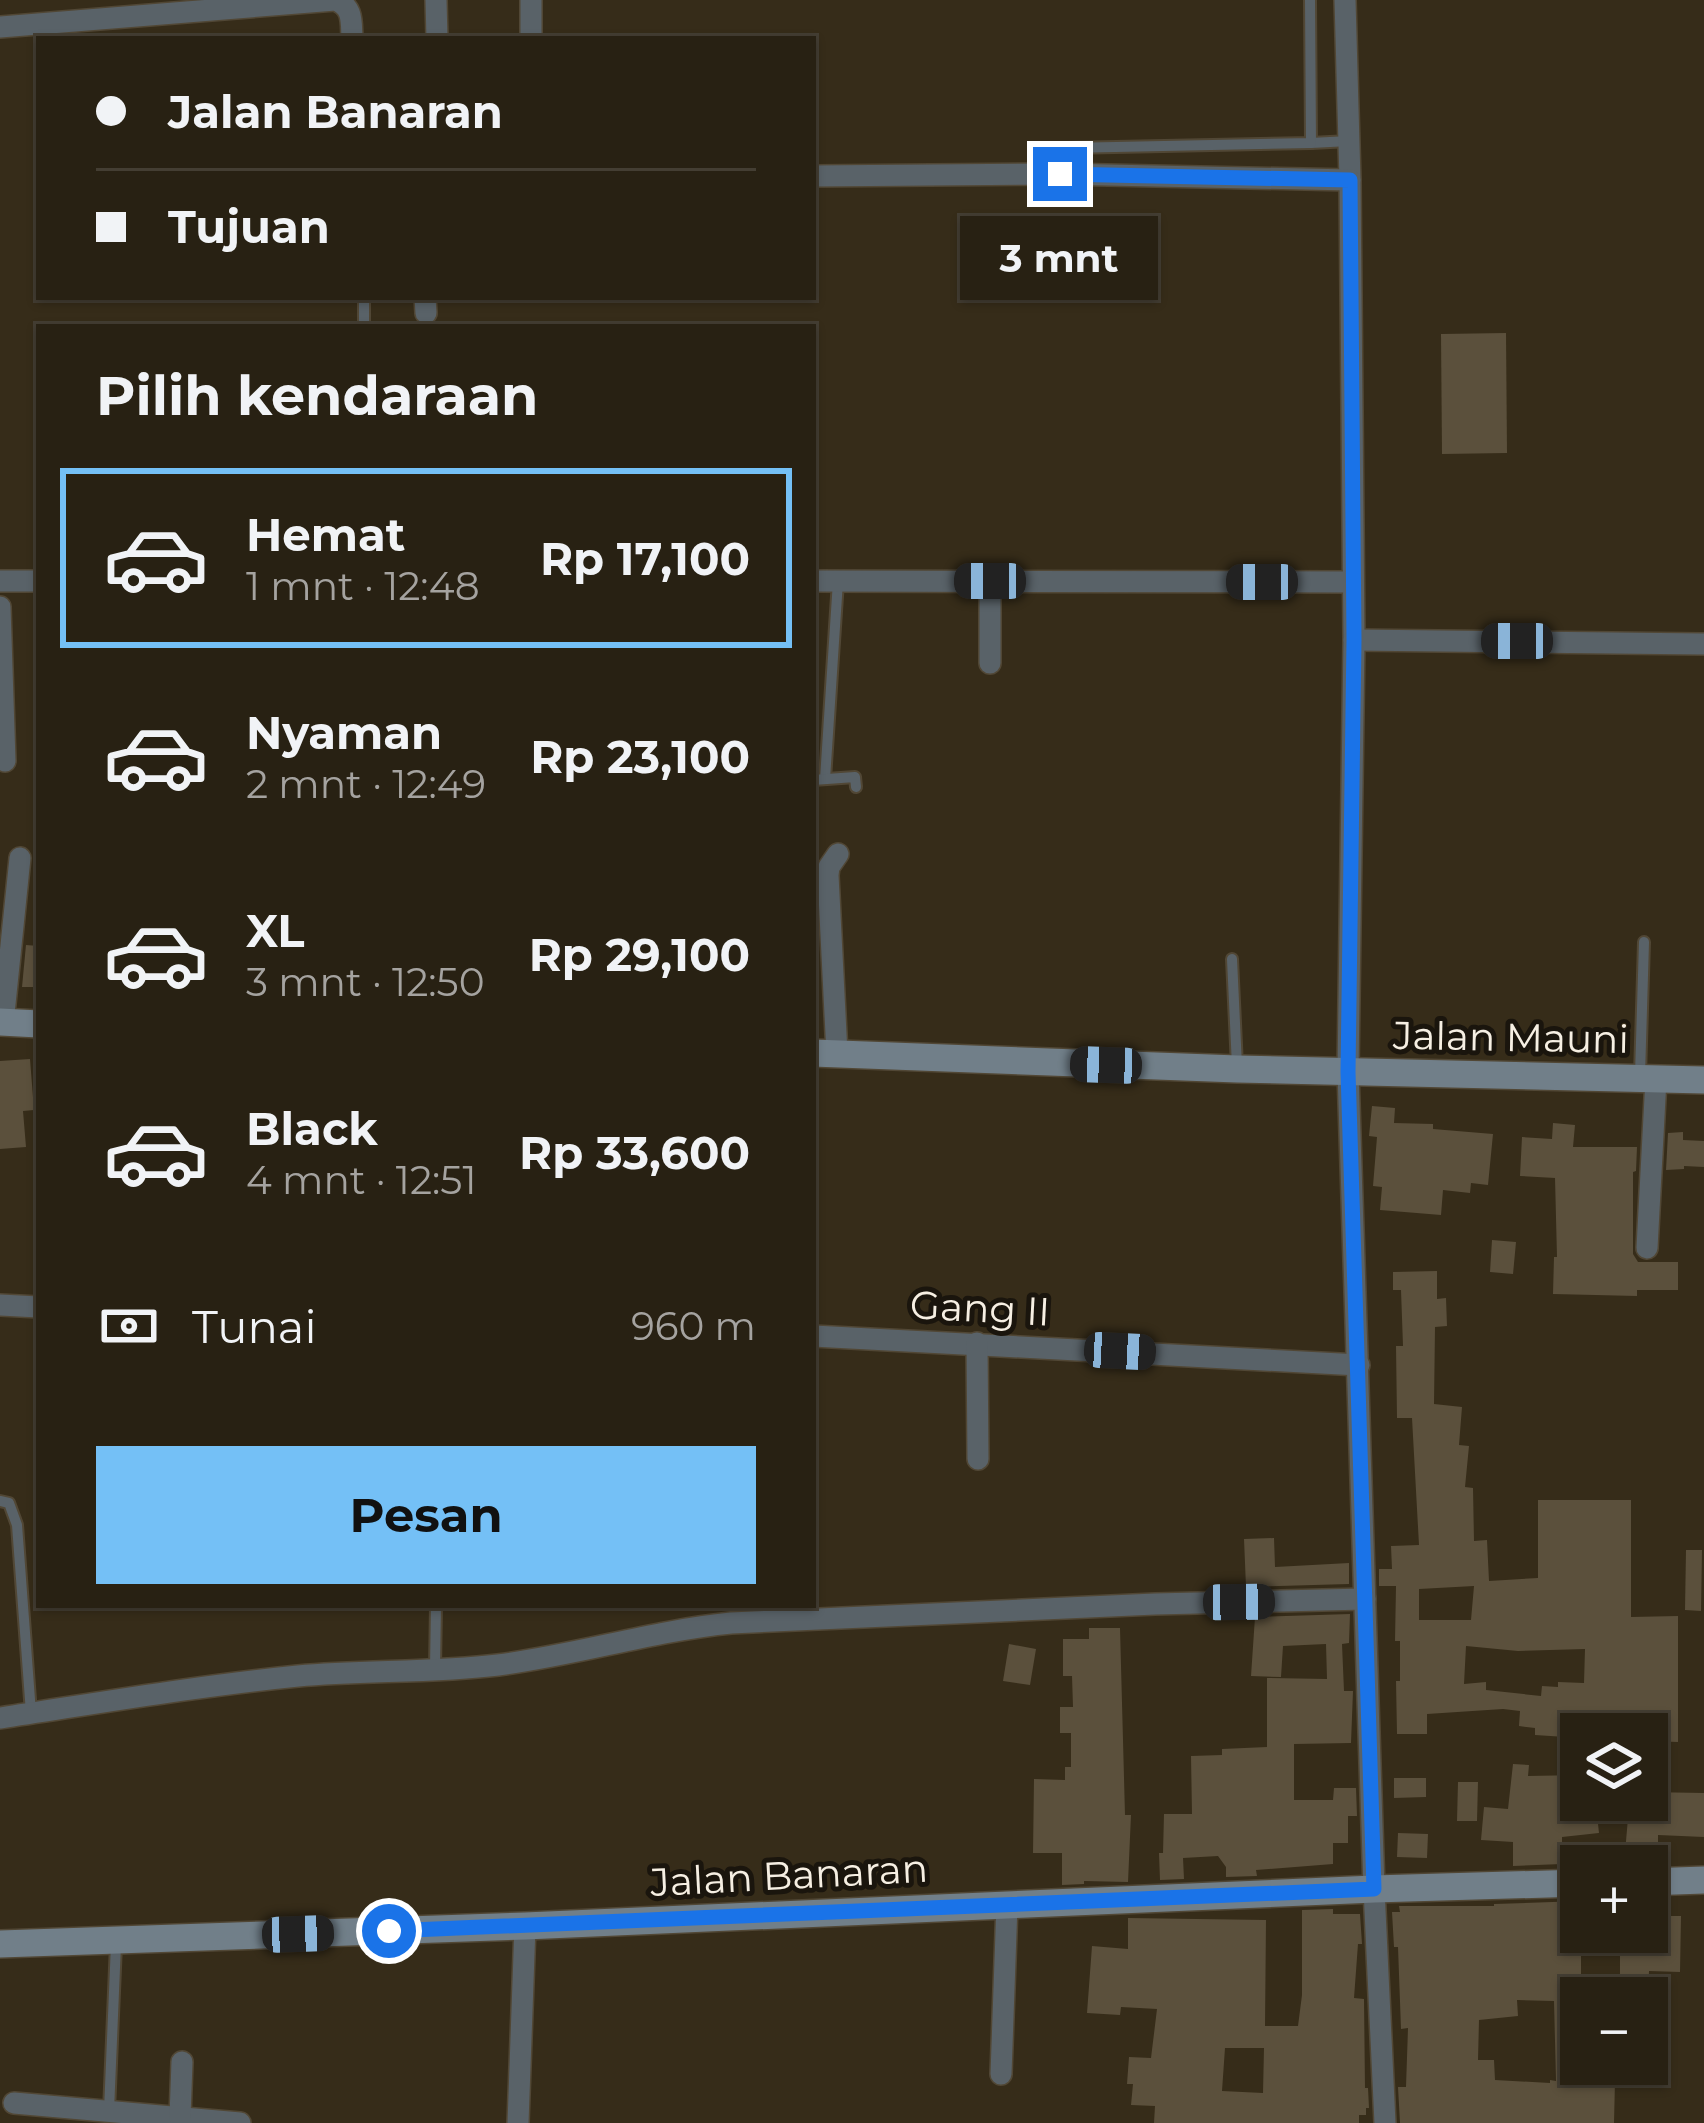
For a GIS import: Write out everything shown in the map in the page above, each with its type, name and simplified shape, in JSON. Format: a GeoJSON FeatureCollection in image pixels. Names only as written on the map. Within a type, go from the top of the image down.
{"type":"FeatureCollection","features":[{"type":"Feature","properties":{"kind":"street"},"geometry":{"type":"LineString","coordinates":[[0,27],[251,3],[335,0],[351,13],[352,36]]}},
{"type":"Feature","properties":{"kind":"street"},"geometry":{"type":"LineString","coordinates":[[436,0],[437,36]]}},
{"type":"Feature","properties":{"kind":"street"},"geometry":{"type":"LineString","coordinates":[[531,0],[531,36]]}},
{"type":"Feature","properties":{"kind":"street"},"geometry":{"type":"LineString","coordinates":[[1345,0],[1354,640],[1348,1072],[1385,2123]]}},
{"type":"Feature","properties":{"kind":"street"},"geometry":{"type":"LineString","coordinates":[[816,176],[1060,174],[1350,180]]}},
{"type":"Feature","properties":{"kind":"street"},"geometry":{"type":"LineString","coordinates":[[816,580],[1352,582]]}},
{"type":"Feature","properties":{"kind":"street"},"geometry":{"type":"LineString","coordinates":[[0,581],[36,581]]}},
{"type":"Feature","properties":{"kind":"street"},"geometry":{"type":"LineString","coordinates":[[990,581],[990,663]]}},
{"type":"Feature","properties":{"kind":"street"},"geometry":{"type":"LineString","coordinates":[[0,607],[5,761]]}},
{"type":"Feature","properties":{"kind":"street"},"geometry":{"type":"LineString","coordinates":[[1354,640],[1704,644]]}},
{"type":"Feature","properties":{"kind":"street"},"geometry":{"type":"LineString","coordinates":[[825,1054],[828,875],[838,854]]}},
{"type":"Feature","properties":{"kind":"street"},"geometry":{"type":"LineString","coordinates":[[20,858],[2,1023],[36,1024]]}},
{"type":"Feature","properties":{"kind":"street","name":"Jalan Mauni"},"geometry":{"type":"LineString","coordinates":[[825,1054],[1704,1080]]}},
{"type":"Feature","properties":{"kind":"street"},"geometry":{"type":"LineString","coordinates":[[1647,1078],[1647,1248]]}},
{"type":"Feature","properties":{"kind":"street"},"geometry":{"type":"LineString","coordinates":[[0,1305],[36,1307]]}},
{"type":"Feature","properties":{"kind":"street","name":"Gang II"},"geometry":{"type":"LineString","coordinates":[[816,1336],[1359,1365]]}},
{"type":"Feature","properties":{"kind":"street"},"geometry":{"type":"LineString","coordinates":[[976,1343],[978,1460]]}},
{"type":"Feature","properties":{"kind":"street"},"geometry":{"type":"LineString","coordinates":[[0,1718],[279,1678],[511,1663],[731,1623],[1366,1599]]}},
{"type":"Feature","properties":{"kind":"street"},"geometry":{"type":"LineString","coordinates":[[1668,1881],[1704,1880]]}},
{"type":"Feature","properties":{"kind":"street","name":"Jalan Banaran"},"geometry":{"type":"LineString","coordinates":[[0,1944],[1560,1884]]}},
{"type":"Feature","properties":{"kind":"street"},"geometry":{"type":"LineString","coordinates":[[1001,2074],[1007,1904]]}},
{"type":"Feature","properties":{"kind":"street"},"geometry":{"type":"LineString","coordinates":[[518,2123],[525,1926]]}},
{"type":"Feature","properties":{"kind":"street"},"geometry":{"type":"LineString","coordinates":[[179,2120],[182,2062]]}},
{"type":"Feature","properties":{"kind":"street"},"geometry":{"type":"LineString","coordinates":[[14,2103],[240,2123]]}},
{"type":"Feature","properties":{"kind":"lane"},"geometry":{"type":"LineString","coordinates":[[1310,0],[1311,143]]}},
{"type":"Feature","properties":{"kind":"lane"},"geometry":{"type":"LineString","coordinates":[[1060,174],[1060,152],[1067,148],[1349,141]]}},
{"type":"Feature","properties":{"kind":"lane"},"geometry":{"type":"LineString","coordinates":[[838,581],[819,780],[855,777],[856,787]]}},
{"type":"Feature","properties":{"kind":"lane"},"geometry":{"type":"LineString","coordinates":[[1644,942],[1647,1078]]}},
{"type":"Feature","properties":{"kind":"lane"},"geometry":{"type":"LineString","coordinates":[[1232,959],[1237,1069]]}},
{"type":"Feature","properties":{"kind":"lane"},"geometry":{"type":"LineString","coordinates":[[0,1501],[9,1503],[17,1525],[31,1713]]}},
{"type":"Feature","properties":{"kind":"lane"},"geometry":{"type":"LineString","coordinates":[[435,1670],[436,1608]]}},
{"type":"Feature","properties":{"kind":"lane"},"geometry":{"type":"LineString","coordinates":[[109,2111],[117,1940]]}},
{"type":"Feature","properties":{"kind":"building"},"geometry":{"type":"Polygon","coordinates":[[[1506,333],[1507,453],[1442,454],[1441,334],[1506,333]]]}},
{"type":"Feature","properties":{"kind":"building"},"geometry":{"type":"Polygon","coordinates":[[[26,945],[36,946],[36,987],[22,987],[26,945]]]}},
{"type":"Feature","properties":{"kind":"building"},"geometry":{"type":"Polygon","coordinates":[[[30,1059],[34,1110],[23,1111],[26,1147],[0,1149],[0,1061],[30,1059]]]}},
{"type":"Feature","properties":{"kind":"building"},"geometry":{"type":"Polygon","coordinates":[[[1372,1106],[1395,1108],[1394,1123],[1493,1134],[1488,1185],[1471,1183],[1470,1193],[1443,1190],[1441,1215],[1380,1210],[1382,1187],[1373,1186],[1377,1137],[1369,1136],[1372,1106]]]}},
{"type":"Feature","properties":{"kind":"building"},"geometry":{"type":"Polygon","coordinates":[[[1553,1123],[1575,1125],[1573,1147],[1637,1147],[1633,1254],[1638,1262],[1678,1262],[1678,1290],[1637,1290],[1637,1296],[1553,1294],[1555,1178],[1520,1176],[1522,1137],[1552,1139],[1553,1123]]]}},
{"type":"Feature","properties":{"kind":"building"},"geometry":{"type":"Polygon","coordinates":[[[1683,1132],[1683,1140],[1704,1141],[1704,1167],[1666,1170],[1668,1133],[1683,1132]]]}},
{"type":"Feature","properties":{"kind":"building"},"geometry":{"type":"Polygon","coordinates":[[[1492,1240],[1516,1242],[1513,1274],[1490,1272],[1492,1240]]]}},
{"type":"Feature","properties":{"kind":"building"},"geometry":{"type":"Polygon","coordinates":[[[1437,1271],[1437,1299],[1446,1298],[1447,1326],[1435,1327],[1434,1404],[1462,1407],[1459,1445],[1469,1446],[1465,1487],[1473,1488],[1474,1541],[1487,1540],[1489,1581],[1538,1578],[1538,1500],[1631,1500],[1631,1617],[1678,1616],[1678,1742],[1668,1742],[1668,1713],[1560,1713],[1560,1737],[1535,1735],[1535,1728],[1519,1726],[1520,1711],[1427,1714],[1427,1734],[1397,1734],[1400,1641],[1395,1641],[1396,1586],[1379,1586],[1379,1569],[1392,1569],[1391,1546],[1419,1545],[1412,1418],[1397,1418],[1396,1346],[1403,1346],[1401,1290],[1393,1290],[1393,1272],[1437,1271]],[[1474,1586],[1419,1589],[1419,1620],[1471,1620],[1474,1586]],[[1466,1646],[1464,1684],[1486,1682],[1486,1690],[1541,1696],[1542,1686],[1584,1683],[1585,1649],[1518,1651],[1466,1646]]]}},
{"type":"Feature","properties":{"kind":"building"},"geometry":{"type":"Polygon","coordinates":[[[1274,1538],[1275,1567],[1349,1563],[1349,1584],[1246,1587],[1244,1539],[1274,1538]]]}},
{"type":"Feature","properties":{"kind":"building"},"geometry":{"type":"Polygon","coordinates":[[[1686,1550],[1702,1550],[1701,1611],[1685,1610],[1686,1550]]]}},
{"type":"Feature","properties":{"kind":"building"},"geometry":{"type":"Polygon","coordinates":[[[1350,1614],[1349,1643],[1342,1644],[1344,1691],[1353,1691],[1351,1743],[1294,1744],[1294,1800],[1333,1800],[1334,1788],[1356,1788],[1357,1816],[1348,1816],[1348,1843],[1333,1843],[1333,1864],[1226,1877],[1218,1856],[1183,1858],[1184,1879],[1160,1880],[1164,1814],[1192,1814],[1191,1756],[1267,1747],[1267,1678],[1327,1679],[1326,1644],[1283,1646],[1281,1677],[1251,1676],[1255,1617],[1350,1614]]]}},
{"type":"Feature","properties":{"kind":"building"},"geometry":{"type":"Polygon","coordinates":[[[1089,1628],[1120,1628],[1125,1815],[1131,1815],[1128,1882],[1062,1885],[1062,1853],[1033,1853],[1034,1779],[1065,1780],[1065,1767],[1071,1767],[1071,1733],[1060,1733],[1060,1707],[1073,1707],[1072,1676],[1063,1676],[1063,1639],[1089,1639],[1089,1628]]]}},
{"type":"Feature","properties":{"kind":"building"},"geometry":{"type":"Polygon","coordinates":[[[1009,1644],[1036,1649],[1030,1685],[1003,1681],[1009,1644]]]}},
{"type":"Feature","properties":{"kind":"building"},"geometry":{"type":"Polygon","coordinates":[[[1513,1764],[1529,1765],[1528,1776],[1560,1775],[1560,1821],[1598,1821],[1599,1833],[1562,1837],[1560,1864],[1513,1866],[1513,1842],[1481,1840],[1484,1807],[1508,1809],[1513,1764]]]}},
{"type":"Feature","properties":{"kind":"building"},"geometry":{"type":"Polygon","coordinates":[[[1394,1778],[1426,1778],[1426,1797],[1394,1798],[1394,1778]]]}},
{"type":"Feature","properties":{"kind":"building"},"geometry":{"type":"Polygon","coordinates":[[[1458,1782],[1478,1782],[1477,1821],[1457,1821],[1458,1782]]]}},
{"type":"Feature","properties":{"kind":"building"},"geometry":{"type":"Polygon","coordinates":[[[1668,1792],[1704,1793],[1704,1837],[1658,1835],[1658,1845],[1626,1845],[1628,1821],[1668,1821],[1668,1792]]]}},
{"type":"Feature","properties":{"kind":"building"},"geometry":{"type":"Polygon","coordinates":[[[1398,1833],[1428,1834],[1427,1858],[1397,1857],[1398,1833]]]}},
{"type":"Feature","properties":{"kind":"building"},"geometry":{"type":"Polygon","coordinates":[[[1560,1902],[1560,1953],[1581,1953],[1581,1977],[1560,1977],[1560,2085],[1615,2085],[1614,2123],[1400,2123],[1398,2087],[1406,2087],[1408,2028],[1401,2029],[1392,1912],[1400,1912],[1399,1906],[1560,1902]],[[1517,2000],[1518,2016],[1479,2020],[1478,2060],[1494,2060],[1495,2080],[1556,2081],[1554,2001],[1517,2000]]]}},
{"type":"Feature","properties":{"kind":"building"},"geometry":{"type":"Polygon","coordinates":[[[1302,1910],[1360,1914],[1362,1944],[1358,1944],[1354,1998],[1364,1999],[1366,2115],[1359,2115],[1359,2123],[1154,2123],[1155,2106],[1131,2105],[1133,2084],[1127,2084],[1129,2057],[1151,2058],[1157,2009],[1121,2007],[1120,2015],[1087,2013],[1092,1946],[1128,1949],[1128,1918],[1266,1920],[1265,2026],[1298,2026],[1302,1910]],[[1225,2048],[1222,2091],[1263,2093],[1264,2048],[1225,2048]]]}},
{"type":"Feature","properties":{"kind":"building"},"geometry":{"type":"Polygon","coordinates":[[[1668,1916],[1681,1916],[1680,1972],[1620,1977],[1620,1953],[1668,1953],[1668,1916]]]}},
{"type":"Feature","properties":{"kind":"route"},"geometry":{"type":"LineString","coordinates":[[389,1931],[1374,1889],[1348,1072],[1354,640],[1350,180],[1060,174]]}}]}
